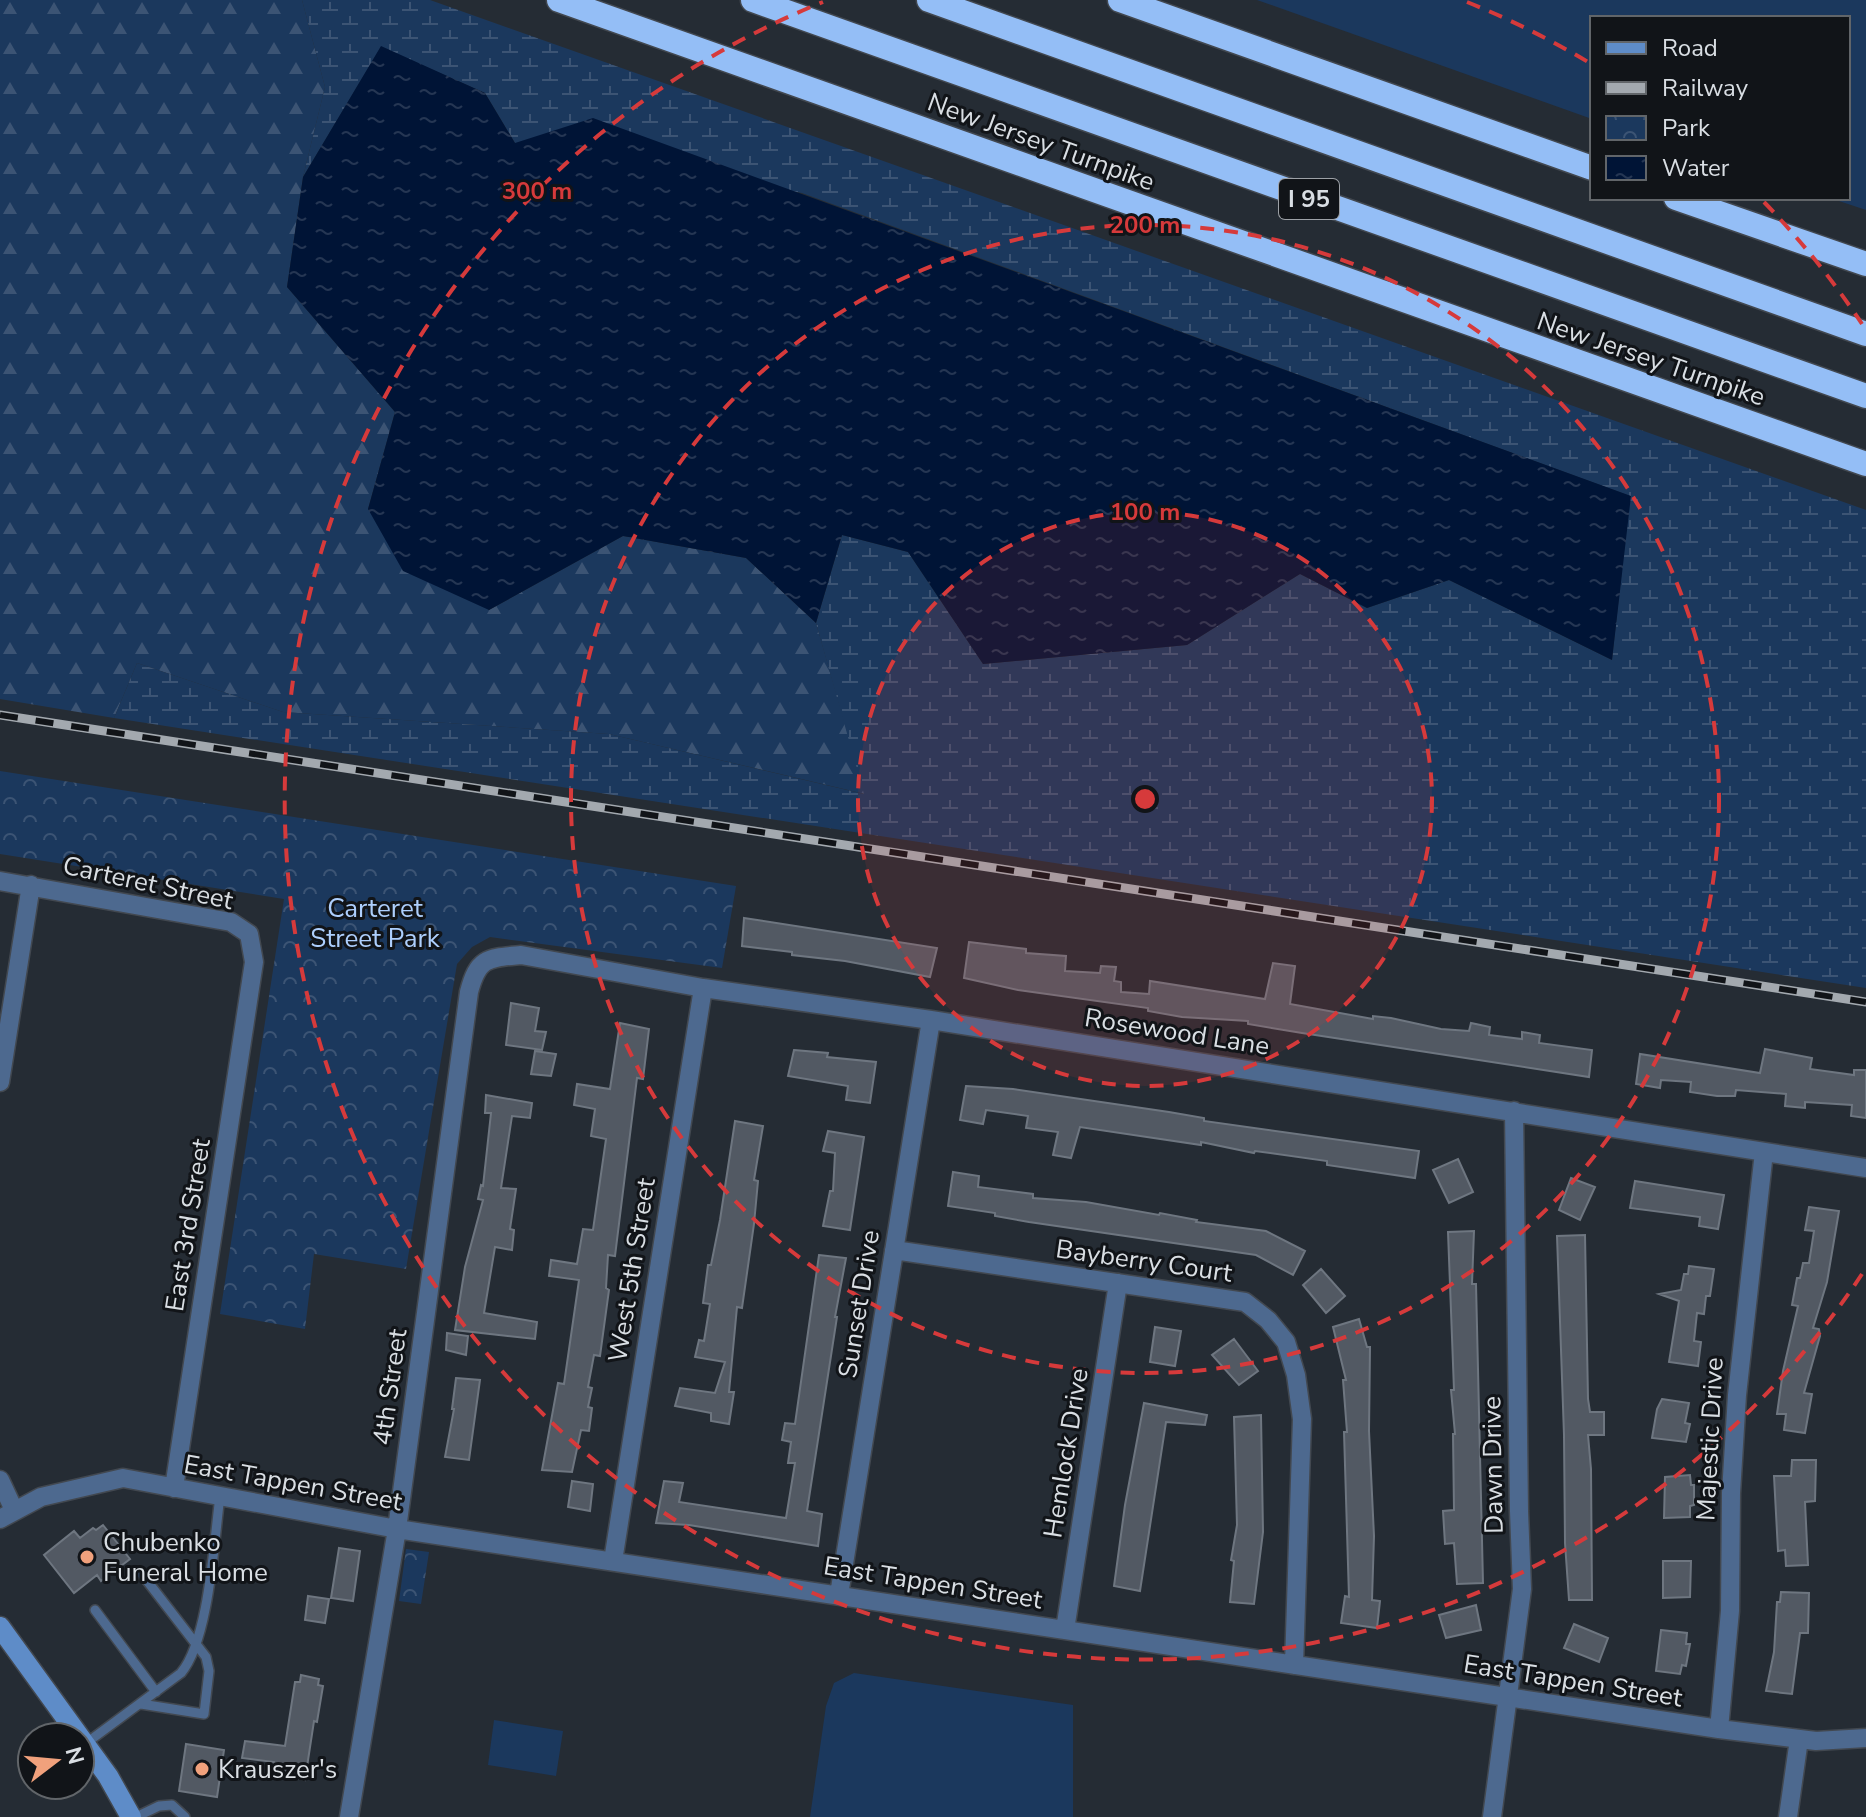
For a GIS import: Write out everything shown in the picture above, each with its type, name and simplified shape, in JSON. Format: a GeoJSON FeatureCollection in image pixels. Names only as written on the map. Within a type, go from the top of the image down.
{"type":"FeatureCollection","features":[{"type":"Feature","properties":{"kind":"highway","name":"New Jersey Turnpike"},"geometry":{"type":"LineString","coordinates":[[559,0],[1866,464]]}},
{"type":"Feature","properties":{"kind":"highway","name":"New Jersey Turnpike"},"geometry":{"type":"LineString","coordinates":[[753,0],[1866,396]]}},
{"type":"Feature","properties":{"kind":"highway","name":"I 95"},"geometry":{"type":"LineString","coordinates":[[929,0],[1866,334]]}},
{"type":"Feature","properties":{"kind":"highway"},"geometry":{"type":"LineString","coordinates":[[1120,0],[1590,167]]}},
{"type":"Feature","properties":{"kind":"highway"},"geometry":{"type":"LineString","coordinates":[[1682,200],[1866,264]]}},
{"type":"Feature","properties":{"kind":"street","name":"Carteret Street"},"geometry":{"type":"LineString","coordinates":[[0,881],[231,922],[249,934],[253,969]]}},
{"type":"Feature","properties":{"kind":"street"},"geometry":{"type":"LineString","coordinates":[[0,1082],[31,885]]}},
{"type":"Feature","properties":{"kind":"street","name":"Rosewood Lane"},"geometry":{"type":"LineString","coordinates":[[481,965],[491,957],[521,955],[703,988],[931,1020],[1866,1168]]}},
{"type":"Feature","properties":{"kind":"street","name":"4th Street"},"geometry":{"type":"LineString","coordinates":[[349,1817],[397,1529],[469,992],[474,971],[481,965]]}},
{"type":"Feature","properties":{"kind":"street","name":"East 3rd Street"},"geometry":{"type":"LineString","coordinates":[[174,1488],[253,969]]}},
{"type":"Feature","properties":{"kind":"street","name":"West 5th Street"},"geometry":{"type":"LineString","coordinates":[[613,1561],[703,988]]}},
{"type":"Feature","properties":{"kind":"street","name":"Sunset Drive"},"geometry":{"type":"LineString","coordinates":[[839,1595],[931,1020]]}},
{"type":"Feature","properties":{"kind":"street","name":"Dawn Drive"},"geometry":{"type":"LineString","coordinates":[[1492,1817],[1522,1589],[1514,1111]]}},
{"type":"Feature","properties":{"kind":"street","name":"Majestic Drive"},"geometry":{"type":"LineString","coordinates":[[1719,1729],[1730,1611],[1731,1493],[1737,1395],[1764,1152]]}},
{"type":"Feature","properties":{"kind":"street","name":"Bayberry Court"},"geometry":{"type":"LineString","coordinates":[[894,1250],[1245,1302],[1268,1320],[1286,1342],[1296,1375],[1302,1419],[1294,1665]]}},
{"type":"Feature","properties":{"kind":"street","name":"Hemlock Drive"},"geometry":{"type":"LineString","coordinates":[[1065,1630],[1118,1283]]}},
{"type":"Feature","properties":{"kind":"street","name":"East Tappen Street"},"geometry":{"type":"LineString","coordinates":[[7,1514],[41,1497],[123,1478],[397,1529],[1719,1729],[1816,1741],[1866,1738]]}},
{"type":"Feature","properties":{"kind":"street"},"geometry":{"type":"LineString","coordinates":[[0,1480],[7,1514]]}},
{"type":"Feature","properties":{"kind":"street"},"geometry":{"type":"LineString","coordinates":[[0,1627],[68,1721]]}},
{"type":"Feature","properties":{"kind":"street"},"geometry":{"type":"LineString","coordinates":[[1788,1817],[1799,1739]]}},
{"type":"Feature","properties":{"kind":"street"},"geometry":{"type":"LineString","coordinates":[[96,1761],[133,1817]]}},
{"type":"Feature","properties":{"kind":"lane"},"geometry":{"type":"LineString","coordinates":[[96,1736],[181,1673],[191,1662],[197,1645],[220,1496]]}},
{"type":"Feature","properties":{"kind":"lane"},"geometry":{"type":"LineString","coordinates":[[141,1573],[206,1657],[209,1671],[204,1714],[141,1704]]}},
{"type":"Feature","properties":{"kind":"lane"},"geometry":{"type":"LineString","coordinates":[[95,1610],[156,1692]]}},
{"type":"Feature","properties":{"kind":"lane"},"geometry":{"type":"LineString","coordinates":[[133,1817],[159,1806],[172,1805],[185,1817]]}},
{"type":"Feature","properties":{"kind":"green space"},"geometry":{"type":"Polygon","coordinates":[[[0,0],[302,0],[325,87],[303,177],[287,287],[395,412],[368,509],[489,610],[623,536],[746,558],[816,623],[865,794],[609,734],[283,712],[137,663],[114,718],[0,699],[0,0]]]}},
{"type":"Feature","properties":{"kind":"green space"},"geometry":{"type":"Polygon","coordinates":[[[302,0],[430,0],[1866,510],[1866,988],[114,718],[137,663],[283,712],[609,734],[864,794],[816,623],[842,535],[908,552],[983,664],[1187,645],[1300,574],[1367,608],[1449,580],[1612,660],[1630,496],[802,193],[515,143],[485,93],[381,47],[303,177],[325,87],[302,0]]]}},
{"type":"Feature","properties":{"kind":"green space"},"geometry":{"type":"Polygon","coordinates":[[[1257,0],[1866,0],[1866,210],[1836,200],[1850,200],[1850,16],[1590,16],[1590,118],[1257,0]]]}},
{"type":"Feature","properties":{"kind":"green space","name":"Carteret Street Park"},"geometry":{"type":"Polygon","coordinates":[[[0,771],[736,886],[722,968],[490,937],[472,947],[457,964],[406,1269],[314,1254],[305,1329],[220,1314],[284,899],[0,854],[0,771]]]}},
{"type":"Feature","properties":{"kind":"green space"},"geometry":{"type":"Polygon","coordinates":[[[406,1549],[429,1552],[421,1604],[399,1601],[406,1549]]]}},
{"type":"Feature","properties":{"kind":"green space"},"geometry":{"type":"Polygon","coordinates":[[[854,1673],[1073,1705],[1073,1817],[810,1817],[826,1706],[834,1683],[854,1673]]]}},
{"type":"Feature","properties":{"kind":"green space"},"geometry":{"type":"Polygon","coordinates":[[[494,1720],[563,1731],[556,1776],[488,1765],[494,1720]]]}},
{"type":"Feature","properties":{"kind":"water"},"geometry":{"type":"Polygon","coordinates":[[[381,46],[485,93],[515,143],[593,118],[1631,496],[1612,660],[1449,580],[1367,608],[1300,574],[1187,645],[983,664],[908,552],[842,535],[816,623],[746,558],[623,536],[489,610],[403,571],[368,509],[395,412],[287,287],[303,177],[381,46]]]}},
{"type":"Feature","properties":{"kind":"building"},"geometry":{"type":"Polygon","coordinates":[[[744,918],[937,948],[930,977],[742,946],[744,918]]]}},
{"type":"Feature","properties":{"kind":"building"},"geometry":{"type":"Polygon","coordinates":[[[969,942],[1026,949],[1026,953],[1066,956],[1065,971],[1100,973],[1101,966],[1116,967],[1114,981],[1121,982],[1121,992],[1149,994],[1150,981],[1265,999],[1273,963],[1295,966],[1290,1004],[1373,1019],[1373,1016],[1391,1018],[1441,1029],[1469,1031],[1471,1023],[1490,1027],[1489,1035],[1522,1039],[1522,1032],[1540,1035],[1539,1043],[1592,1050],[1589,1077],[1302,1033],[1248,1024],[1248,1021],[1182,1017],[1148,1011],[1148,1008],[1018,990],[964,978],[969,942]]]}},
{"type":"Feature","properties":{"kind":"building"},"geometry":{"type":"Polygon","coordinates":[[[511,1003],[539,1008],[535,1031],[546,1032],[542,1050],[506,1045],[511,1003]]]}},
{"type":"Feature","properties":{"kind":"building"},"geometry":{"type":"Polygon","coordinates":[[[620,1023],[649,1029],[643,1079],[637,1078],[615,1256],[608,1255],[606,1288],[609,1290],[600,1356],[594,1355],[588,1387],[592,1388],[588,1407],[592,1408],[589,1431],[581,1430],[572,1472],[542,1470],[558,1383],[564,1384],[579,1280],[549,1276],[551,1260],[577,1264],[583,1229],[593,1230],[606,1139],[591,1136],[595,1109],[574,1105],[577,1084],[610,1089],[620,1023]]]}},
{"type":"Feature","properties":{"kind":"building"},"geometry":{"type":"Polygon","coordinates":[[[1765,1049],[1812,1058],[1810,1069],[1854,1075],[1854,1070],[1866,1070],[1866,1118],[1851,1116],[1852,1105],[1805,1102],[1805,1108],[1785,1106],[1786,1094],[1736,1090],[1735,1096],[1717,1096],[1690,1092],[1691,1082],[1661,1080],[1660,1088],[1636,1084],[1640,1054],[1760,1073],[1765,1049]]]}},
{"type":"Feature","properties":{"kind":"building"},"geometry":{"type":"Polygon","coordinates":[[[794,1050],[876,1062],[870,1103],[846,1100],[848,1086],[788,1076],[794,1050]]]}},
{"type":"Feature","properties":{"kind":"building"},"geometry":{"type":"Polygon","coordinates":[[[535,1051],[556,1054],[551,1076],[531,1074],[535,1051]]]}},
{"type":"Feature","properties":{"kind":"building"},"geometry":{"type":"Polygon","coordinates":[[[966,1086],[1013,1089],[1169,1112],[1204,1118],[1204,1121],[1419,1151],[1415,1178],[1327,1165],[1327,1161],[1080,1127],[1071,1158],[1053,1155],[1058,1132],[1026,1128],[1028,1116],[986,1110],[983,1124],[960,1120],[966,1086]]]}},
{"type":"Feature","properties":{"kind":"building"},"geometry":{"type":"Polygon","coordinates":[[[486,1095],[532,1103],[530,1118],[512,1116],[501,1188],[516,1189],[510,1229],[514,1230],[512,1250],[495,1247],[484,1313],[537,1322],[535,1339],[455,1330],[465,1267],[483,1200],[478,1199],[483,1186],[491,1113],[485,1113],[486,1095]]]}},
{"type":"Feature","properties":{"kind":"building"},"geometry":{"type":"Polygon","coordinates":[[[735,1121],[763,1126],[754,1180],[758,1181],[754,1224],[742,1308],[737,1307],[729,1392],[734,1392],[729,1424],[711,1421],[711,1413],[675,1406],[680,1388],[715,1393],[725,1362],[695,1357],[699,1340],[704,1341],[710,1304],[703,1303],[708,1265],[711,1265],[720,1220],[735,1121]]]}},
{"type":"Feature","properties":{"kind":"building"},"geometry":{"type":"Polygon","coordinates":[[[828,1131],[864,1137],[850,1230],[823,1226],[830,1191],[833,1191],[835,1153],[823,1151],[828,1131]]]}},
{"type":"Feature","properties":{"kind":"building"},"geometry":{"type":"Polygon","coordinates":[[[1458,1159],[1473,1192],[1449,1203],[1433,1170],[1458,1159]]]}},
{"type":"Feature","properties":{"kind":"building"},"geometry":{"type":"Polygon","coordinates":[[[953,1172],[979,1176],[978,1187],[1033,1194],[1033,1198],[1086,1202],[1266,1231],[1305,1251],[1293,1275],[1256,1255],[1029,1222],[948,1206],[953,1172]]]}},
{"type":"Feature","properties":{"kind":"building"},"geometry":{"type":"Polygon","coordinates":[[[1571,1178],[1595,1187],[1580,1220],[1559,1210],[1571,1178]]]}},
{"type":"Feature","properties":{"kind":"building"},"geometry":{"type":"Polygon","coordinates":[[[1635,1181],[1724,1195],[1718,1229],[1699,1226],[1700,1217],[1630,1208],[1635,1181]]]}},
{"type":"Feature","properties":{"kind":"building"},"geometry":{"type":"Polygon","coordinates":[[[1809,1207],[1839,1211],[1827,1282],[1813,1328],[1819,1329],[1820,1336],[1804,1393],[1812,1394],[1805,1433],[1784,1430],[1786,1414],[1777,1414],[1798,1306],[1792,1305],[1797,1278],[1800,1278],[1803,1263],[1809,1263],[1814,1231],[1805,1230],[1809,1207]]]}},
{"type":"Feature","properties":{"kind":"building"},"geometry":{"type":"Polygon","coordinates":[[[1474,1231],[1472,1284],[1476,1284],[1483,1583],[1457,1584],[1454,1543],[1445,1544],[1443,1511],[1454,1510],[1455,1434],[1451,1390],[1454,1390],[1448,1232],[1474,1231]]]}},
{"type":"Feature","properties":{"kind":"building"},"geometry":{"type":"Polygon","coordinates":[[[1585,1235],[1588,1399],[1590,1412],[1604,1412],[1604,1435],[1588,1435],[1592,1600],[1569,1600],[1557,1236],[1585,1235]]]}},
{"type":"Feature","properties":{"kind":"building"},"geometry":{"type":"Polygon","coordinates":[[[819,1255],[846,1258],[807,1511],[822,1514],[818,1546],[689,1525],[656,1523],[664,1481],[683,1483],[679,1502],[786,1518],[795,1463],[788,1463],[791,1442],[782,1440],[785,1423],[795,1424],[819,1255]]]}},
{"type":"Feature","properties":{"kind":"building"},"geometry":{"type":"Polygon","coordinates":[[[1689,1266],[1714,1269],[1704,1314],[1697,1313],[1694,1341],[1701,1342],[1698,1366],[1669,1362],[1679,1301],[1659,1294],[1681,1290],[1689,1266]]]}},
{"type":"Feature","properties":{"kind":"building"},"geometry":{"type":"Polygon","coordinates":[[[1321,1269],[1345,1296],[1326,1313],[1303,1285],[1321,1269]]]}},
{"type":"Feature","properties":{"kind":"building"},"geometry":{"type":"Polygon","coordinates":[[[1359,1319],[1367,1347],[1370,1347],[1369,1431],[1374,1536],[1372,1600],[1380,1601],[1377,1628],[1341,1623],[1345,1596],[1349,1597],[1344,1432],[1347,1432],[1343,1380],[1346,1380],[1333,1327],[1359,1319]]]}},
{"type":"Feature","properties":{"kind":"building"},"geometry":{"type":"Polygon","coordinates":[[[1155,1327],[1181,1331],[1175,1366],[1150,1362],[1155,1327]]]}},
{"type":"Feature","properties":{"kind":"building"},"geometry":{"type":"Polygon","coordinates":[[[447,1333],[468,1336],[466,1355],[446,1350],[447,1333]]]}},
{"type":"Feature","properties":{"kind":"building"},"geometry":{"type":"Polygon","coordinates":[[[1234,1339],[1258,1371],[1239,1385],[1212,1355],[1234,1339]]]}},
{"type":"Feature","properties":{"kind":"building"},"geometry":{"type":"Polygon","coordinates":[[[456,1378],[480,1380],[469,1460],[445,1457],[456,1378]]]}},
{"type":"Feature","properties":{"kind":"building"},"geometry":{"type":"Polygon","coordinates":[[[1662,1399],[1689,1403],[1685,1423],[1690,1424],[1686,1442],[1652,1438],[1662,1399]]]}},
{"type":"Feature","properties":{"kind":"building"},"geometry":{"type":"Polygon","coordinates":[[[1144,1403],[1207,1415],[1205,1425],[1166,1422],[1140,1591],[1114,1586],[1144,1403]]]}},
{"type":"Feature","properties":{"kind":"building"},"geometry":{"type":"Polygon","coordinates":[[[1261,1415],[1263,1532],[1254,1604],[1230,1602],[1234,1561],[1231,1560],[1237,1525],[1234,1417],[1261,1415]]]}},
{"type":"Feature","properties":{"kind":"building"},"geometry":{"type":"Polygon","coordinates":[[[1792,1460],[1816,1460],[1815,1501],[1805,1502],[1808,1565],[1786,1566],[1785,1550],[1778,1551],[1774,1476],[1791,1476],[1792,1460]]]}},
{"type":"Feature","properties":{"kind":"building"},"geometry":{"type":"Polygon","coordinates":[[[1690,1475],[1691,1485],[1694,1485],[1694,1505],[1690,1506],[1690,1517],[1664,1518],[1665,1477],[1690,1475]]]}},
{"type":"Feature","properties":{"kind":"building"},"geometry":{"type":"Polygon","coordinates":[[[572,1481],[593,1484],[590,1511],[568,1507],[572,1481]]]}},
{"type":"Feature","properties":{"kind":"building","name":"Chubenko Funeral Home"},"geometry":{"type":"Polygon","coordinates":[[[103,1525],[130,1559],[101,1581],[97,1575],[74,1593],[44,1555],[74,1531],[80,1538],[103,1525]]]}},
{"type":"Feature","properties":{"kind":"building"},"geometry":{"type":"Polygon","coordinates":[[[339,1548],[360,1551],[353,1601],[331,1598],[339,1548]]]}},
{"type":"Feature","properties":{"kind":"building"},"geometry":{"type":"Polygon","coordinates":[[[1663,1561],[1691,1561],[1690,1597],[1663,1598],[1663,1561]]]}},
{"type":"Feature","properties":{"kind":"building"},"geometry":{"type":"Polygon","coordinates":[[[1781,1592],[1809,1593],[1808,1633],[1800,1633],[1792,1694],[1766,1691],[1774,1652],[1777,1602],[1780,1602],[1781,1592]]]}},
{"type":"Feature","properties":{"kind":"building"},"geometry":{"type":"Polygon","coordinates":[[[308,1596],[329,1599],[325,1623],[305,1620],[308,1596]]]}},
{"type":"Feature","properties":{"kind":"building"},"geometry":{"type":"Polygon","coordinates":[[[1476,1605],[1481,1630],[1446,1638],[1439,1615],[1476,1605]]]}},
{"type":"Feature","properties":{"kind":"building"},"geometry":{"type":"Polygon","coordinates":[[[1574,1624],[1608,1638],[1599,1662],[1564,1648],[1574,1624]]]}},
{"type":"Feature","properties":{"kind":"building"},"geometry":{"type":"Polygon","coordinates":[[[1661,1630],[1687,1633],[1686,1644],[1690,1644],[1686,1666],[1682,1665],[1680,1674],[1656,1671],[1661,1630]]]}},
{"type":"Feature","properties":{"kind":"building"},"geometry":{"type":"Polygon","coordinates":[[[301,1675],[319,1679],[318,1685],[323,1686],[305,1780],[272,1773],[274,1762],[242,1758],[245,1741],[285,1746],[295,1682],[300,1682],[301,1675]]]}},
{"type":"Feature","properties":{"kind":"building","name":"Krauszer's"},"geometry":{"type":"Polygon","coordinates":[[[186,1744],[224,1750],[217,1797],[179,1791],[186,1744]]]}},
{"type":"Feature","properties":{"kind":"railway"},"geometry":{"type":"LineString","coordinates":[[0,715],[1866,1002]]}},
{"type":"Feature","properties":{"kind":"place","name":"Chubenko Funeral Home"},"geometry":{"type":"Point","coordinates":[87,1557]}},
{"type":"Feature","properties":{"kind":"place","name":"Krauszer's"},"geometry":{"type":"Point","coordinates":[202,1769]}}]}
